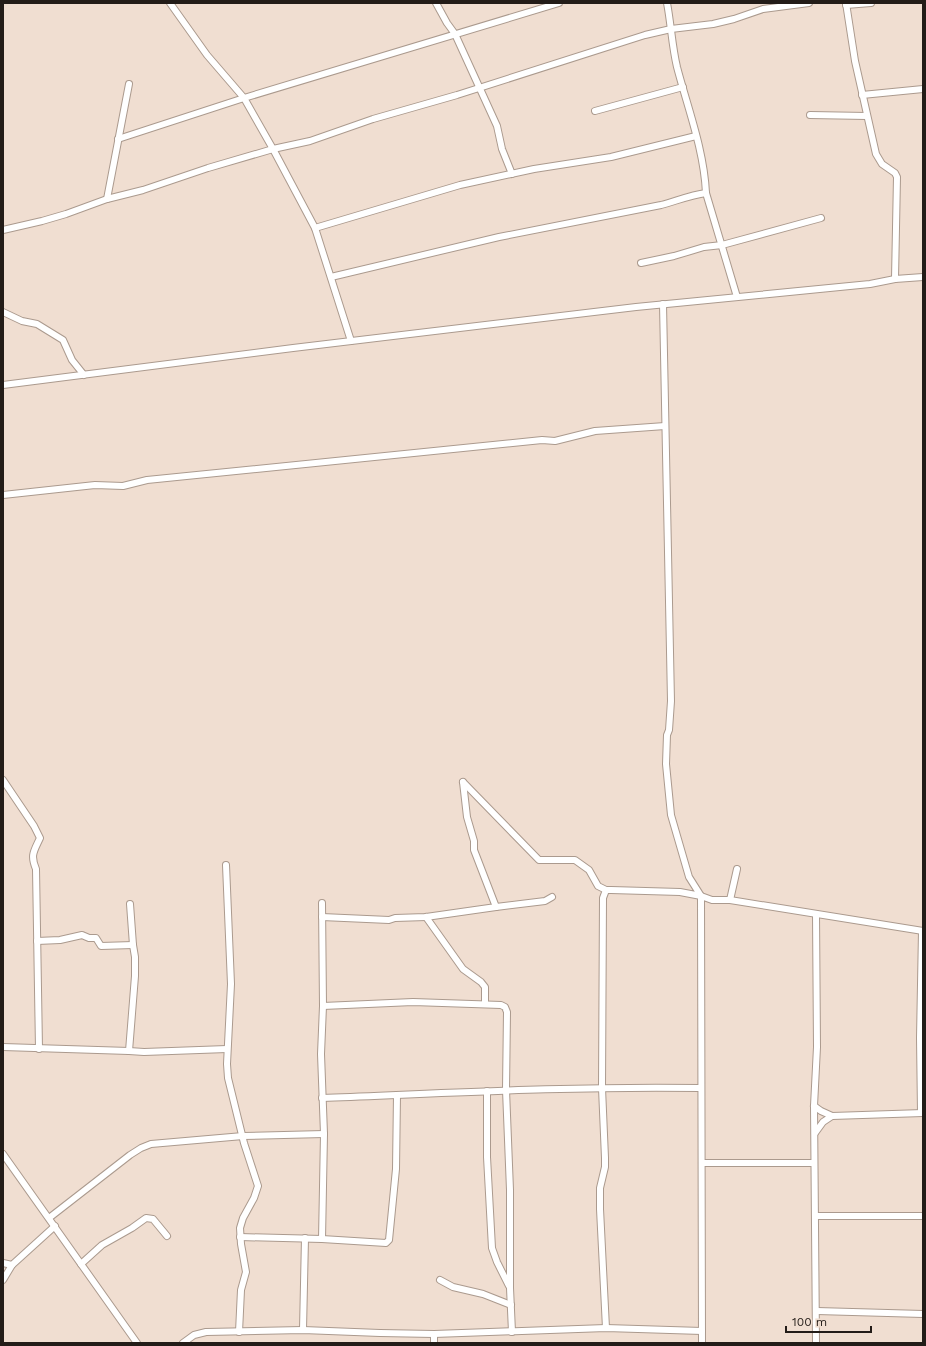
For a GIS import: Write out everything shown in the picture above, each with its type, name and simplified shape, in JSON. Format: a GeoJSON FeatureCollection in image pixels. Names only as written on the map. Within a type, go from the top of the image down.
{"type":"FeatureCollection","features":[{"type":"Feature","properties":{"kind":"street"},"geometry":{"type":"LineString","coordinates":[[170,3],[207,55],[244,98],[273,149],[315,228],[351,341]]}},
{"type":"Feature","properties":{"kind":"street"},"geometry":{"type":"LineString","coordinates":[[436,3],[446,23],[455,34],[497,126],[502,149],[512,174]]}},
{"type":"Feature","properties":{"kind":"street"},"geometry":{"type":"LineString","coordinates":[[118,139],[244,98],[560,3]]}},
{"type":"Feature","properties":{"kind":"street"},"geometry":{"type":"LineString","coordinates":[[667,3],[677,65],[696,136],[705,178],[706,193],[737,297]]}},
{"type":"Feature","properties":{"kind":"street"},"geometry":{"type":"LineString","coordinates":[[3,230],[66,214],[107,199],[143,190],[208,168],[273,149],[310,141],[373,119],[457,95],[645,35],[671,29],[713,24],[734,19],[763,9],[809,3]]}},
{"type":"Feature","properties":{"kind":"street"},"geometry":{"type":"LineString","coordinates":[[871,3],[846,4],[862,95],[876,154],[882,164],[896,173],[897,178],[895,279]]}},
{"type":"Feature","properties":{"kind":"street"},"geometry":{"type":"LineString","coordinates":[[107,199],[130,84]]}},
{"type":"Feature","properties":{"kind":"street"},"geometry":{"type":"LineString","coordinates":[[594,111],[683,87]]}},
{"type":"Feature","properties":{"kind":"street"},"geometry":{"type":"LineString","coordinates":[[862,95],[923,89]]}},
{"type":"Feature","properties":{"kind":"street"},"geometry":{"type":"LineString","coordinates":[[810,115],[867,116]]}},
{"type":"Feature","properties":{"kind":"street"},"geometry":{"type":"LineString","coordinates":[[315,228],[460,186],[534,168],[610,157],[696,136]]}},
{"type":"Feature","properties":{"kind":"street"},"geometry":{"type":"LineString","coordinates":[[330,277],[499,237],[661,205],[706,193]]}},
{"type":"Feature","properties":{"kind":"street"},"geometry":{"type":"LineString","coordinates":[[641,263],[722,244],[821,218]]}},
{"type":"Feature","properties":{"kind":"street"},"geometry":{"type":"LineString","coordinates":[[3,385],[351,341],[663,304],[870,284],[895,279],[923,277]]}},
{"type":"Feature","properties":{"kind":"street"},"geometry":{"type":"LineString","coordinates":[[663,304],[671,701],[669,730],[667,735],[666,764],[671,815],[689,877],[700,896],[702,1343]]}},
{"type":"Feature","properties":{"kind":"street"},"geometry":{"type":"LineString","coordinates":[[3,312],[22,321],[37,324],[63,340],[72,360],[84,375]]}},
{"type":"Feature","properties":{"kind":"street"},"geometry":{"type":"LineString","coordinates":[[3,495],[94,485],[123,486],[147,480],[542,440],[555,441],[595,431],[665,426]]}},
{"type":"Feature","properties":{"kind":"street"},"geometry":{"type":"LineString","coordinates":[[3,780],[34,826],[40,838],[34,850],[32,860],[36,869],[39,1049]]}},
{"type":"Feature","properties":{"kind":"street"},"geometry":{"type":"LineString","coordinates":[[496,908],[474,850],[474,841],[467,817],[463,782],[539,860],[575,860],[589,870],[598,886],[606,890],[680,892],[712,900],[730,900],[923,931],[920,1038],[922,1113],[832,1116],[814,1106]]}},
{"type":"Feature","properties":{"kind":"street"},"geometry":{"type":"LineString","coordinates":[[226,865],[231,984],[227,1048],[228,1078],[244,1143],[258,1186],[240,1228],[240,1237],[246,1272],[241,1290],[239,1332]]}},
{"type":"Feature","properties":{"kind":"street"},"geometry":{"type":"LineString","coordinates":[[730,900],[736,869]]}},
{"type":"Feature","properties":{"kind":"street"},"geometry":{"type":"LineString","coordinates":[[606,890],[603,898],[602,1088],[605,1168],[600,1188],[606,1328]]}},
{"type":"Feature","properties":{"kind":"street"},"geometry":{"type":"LineString","coordinates":[[322,917],[385,920],[395,918],[426,917],[545,901],[552,897]]}},
{"type":"Feature","properties":{"kind":"street"},"geometry":{"type":"LineString","coordinates":[[322,903],[323,1006],[321,1054],[324,1134],[322,1239]]}},
{"type":"Feature","properties":{"kind":"street"},"geometry":{"type":"LineString","coordinates":[[129,1050],[135,976],[135,957],[130,904]]}},
{"type":"Feature","properties":{"kind":"street"},"geometry":{"type":"LineString","coordinates":[[816,914],[817,1047],[814,1106],[816,1343]]}},
{"type":"Feature","properties":{"kind":"street"},"geometry":{"type":"LineString","coordinates":[[426,917],[463,969],[481,982],[485,987],[485,1004]]}},
{"type":"Feature","properties":{"kind":"street"},"geometry":{"type":"LineString","coordinates":[[37,941],[60,940],[82,935],[90,938],[96,938],[101,946],[133,945]]}},
{"type":"Feature","properties":{"kind":"street"},"geometry":{"type":"LineString","coordinates":[[323,1006],[413,1002],[485,1004],[501,1005],[505,1007],[507,1012],[506,1090],[510,1190],[510,1288],[512,1332]]}},
{"type":"Feature","properties":{"kind":"street"},"geometry":{"type":"LineString","coordinates":[[3,1047],[129,1050],[144,1052],[227,1048]]}},
{"type":"Feature","properties":{"kind":"street"},"geometry":{"type":"LineString","coordinates":[[322,1098],[506,1090],[701,1088]]}},
{"type":"Feature","properties":{"kind":"street"},"geometry":{"type":"LineString","coordinates":[[487,1091],[487,1157],[492,1248],[510,1288]]}},
{"type":"Feature","properties":{"kind":"street"},"geometry":{"type":"LineString","coordinates":[[240,1237],[305,1238],[386,1243],[389,1240],[396,1169],[397,1095]]}},
{"type":"Feature","properties":{"kind":"street"},"geometry":{"type":"LineString","coordinates":[[815,1134],[823,1122],[832,1116]]}},
{"type":"Feature","properties":{"kind":"street"},"geometry":{"type":"LineString","coordinates":[[49,1218],[141,1148],[151,1144],[243,1136],[324,1134]]}},
{"type":"Feature","properties":{"kind":"street"},"geometry":{"type":"LineString","coordinates":[[3,1154],[137,1343]]}},
{"type":"Feature","properties":{"kind":"street"},"geometry":{"type":"LineString","coordinates":[[702,1163],[814,1163]]}},
{"type":"Feature","properties":{"kind":"street"},"geometry":{"type":"LineString","coordinates":[[816,1216],[923,1216]]}},
{"type":"Feature","properties":{"kind":"street"},"geometry":{"type":"LineString","coordinates":[[81,1264],[102,1245],[132,1228],[146,1218],[152,1218],[166,1236]]}},
{"type":"Feature","properties":{"kind":"street"},"geometry":{"type":"LineString","coordinates":[[3,1280],[12,1264],[54,1226]]}},
{"type":"Feature","properties":{"kind":"street"},"geometry":{"type":"LineString","coordinates":[[303,1330],[305,1238]]}},
{"type":"Feature","properties":{"kind":"street"},"geometry":{"type":"LineString","coordinates":[[3,1263],[12,1264]]}},
{"type":"Feature","properties":{"kind":"street"},"geometry":{"type":"LineString","coordinates":[[440,1280],[453,1287],[483,1294],[511,1305]]}},
{"type":"Feature","properties":{"kind":"street"},"geometry":{"type":"LineString","coordinates":[[816,1311],[923,1314]]}},
{"type":"Feature","properties":{"kind":"street"},"geometry":{"type":"LineString","coordinates":[[183,1343],[189,1337],[200,1333],[303,1330],[434,1334],[606,1328],[702,1331]]}},
{"type":"Feature","properties":{"kind":"street"},"geometry":{"type":"LineString","coordinates":[[434,1334],[434,1343]]}}]}
